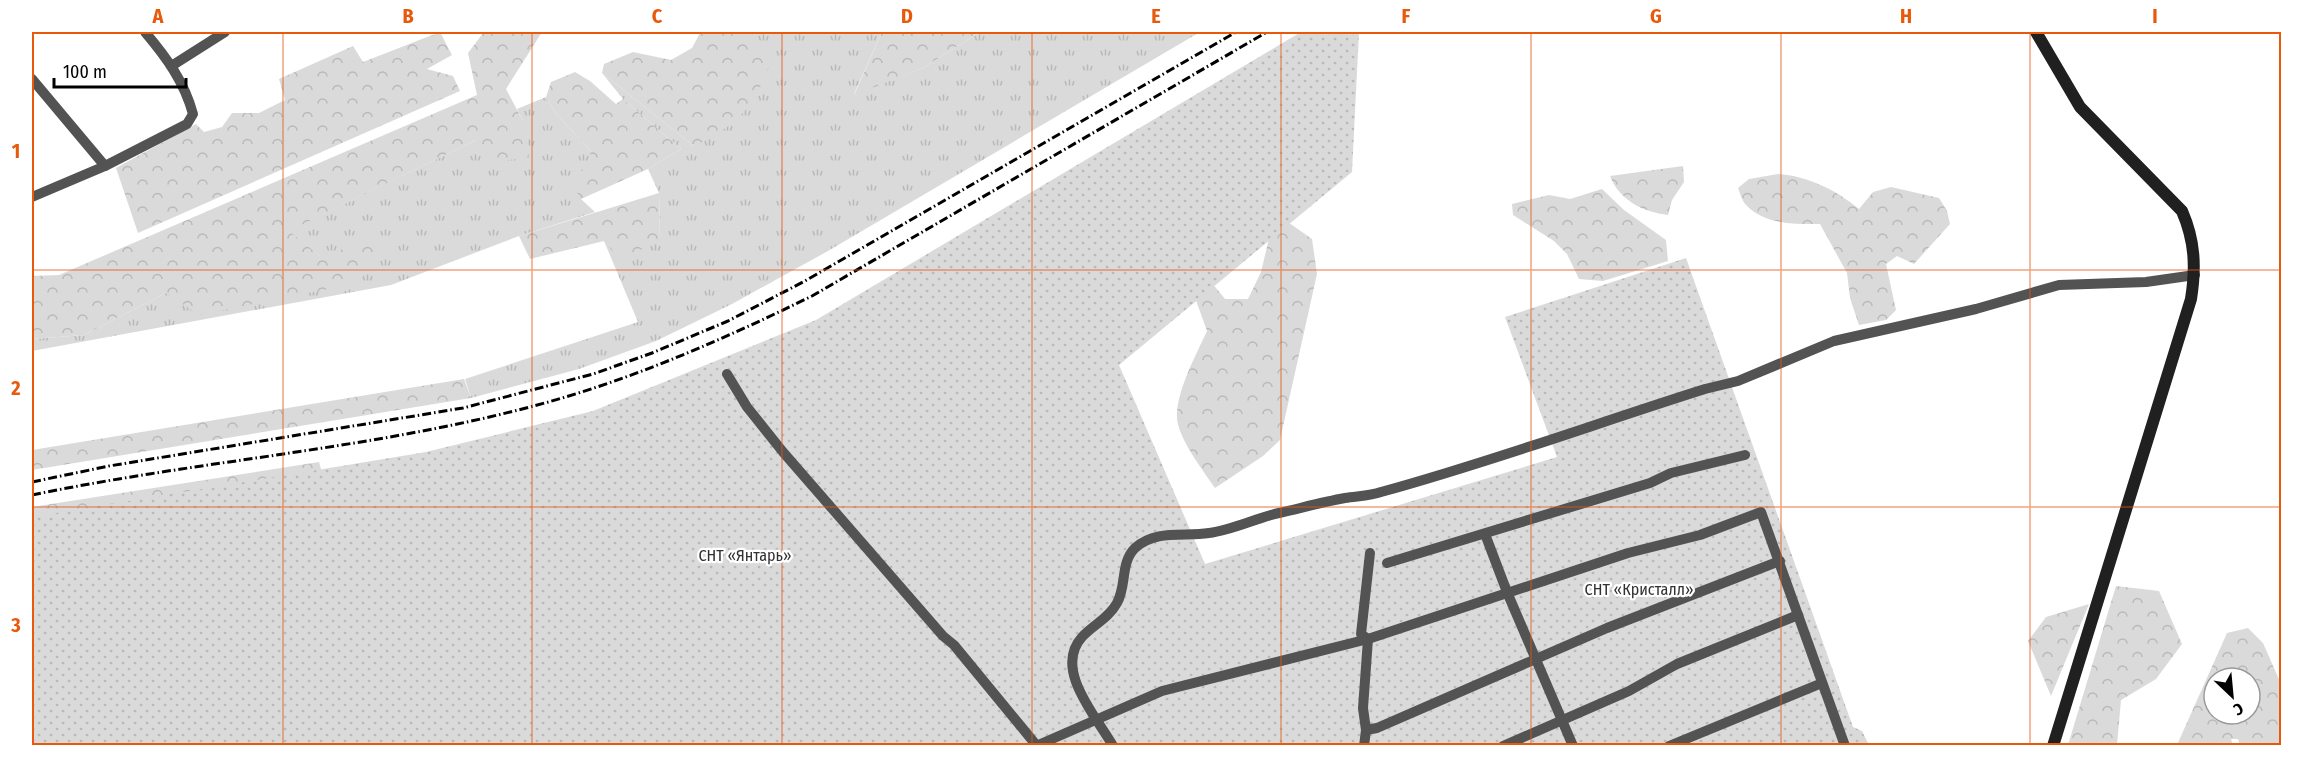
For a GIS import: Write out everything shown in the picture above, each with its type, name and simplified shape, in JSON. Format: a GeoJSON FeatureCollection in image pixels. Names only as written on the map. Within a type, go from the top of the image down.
{"type":"FeatureCollection","features":[{"type":"Feature","properties":{"kind":"main road"},"geometry":{"type":"LineString","coordinates":[[2036,32],[2080,107],[2181,212],[2191,232],[2195,275],[2191,298],[2053,746]]}},
{"type":"Feature","properties":{"kind":"street"},"geometry":{"type":"LineString","coordinates":[[32,197],[105,166],[187,124],[193,114],[173,65],[145,32]]}},
{"type":"Feature","properties":{"kind":"street"},"geometry":{"type":"LineString","coordinates":[[173,65],[225,32]]}},
{"type":"Feature","properties":{"kind":"street"},"geometry":{"type":"LineString","coordinates":[[32,79],[105,166]]}},
{"type":"Feature","properties":{"kind":"street"},"geometry":{"type":"LineString","coordinates":[[1113,746],[1076,681],[1070,658],[1074,647],[1114,609],[1122,592],[1129,558],[1135,548],[1153,538],[1178,533],[1208,534],[1257,518],[1345,498],[1377,494],[1652,406],[1738,381],[1845,338],[1976,309],[2059,285],[2146,282],[2195,275]]}},
{"type":"Feature","properties":{"kind":"street"},"geometry":{"type":"LineString","coordinates":[[727,374],[747,407],[783,452],[943,636],[954,645],[1036,745],[1162,691],[1368,639],[1628,553],[1700,535],[1761,512],[1845,746]]}},
{"type":"Feature","properties":{"kind":"street"},"geometry":{"type":"LineString","coordinates":[[1387,563],[1650,483],[1671,473],[1745,455]]}},
{"type":"Feature","properties":{"kind":"street"},"geometry":{"type":"LineString","coordinates":[[1485,534],[1535,660],[1573,746]]}},
{"type":"Feature","properties":{"kind":"street"},"geometry":{"type":"LineString","coordinates":[[1368,639],[1361,634],[1370,553]]}},
{"type":"Feature","properties":{"kind":"street"},"geometry":{"type":"LineString","coordinates":[[1366,729],[1377,728],[1607,628],[1780,561]]}},
{"type":"Feature","properties":{"kind":"street"},"geometry":{"type":"LineString","coordinates":[[1503,746],[1629,691],[1677,664],[1798,615]]}},
{"type":"Feature","properties":{"kind":"street"},"geometry":{"type":"LineString","coordinates":[[1364,746],[1366,729],[1363,708],[1368,639]]}},
{"type":"Feature","properties":{"kind":"street"},"geometry":{"type":"LineString","coordinates":[[1669,746],[1822,683]]}},
{"type":"Feature","properties":{"kind":"green space"},"geometry":{"type":"Polygon","coordinates":[[[440,32],[452,55],[427,69],[453,76],[460,91],[138,233],[116,168],[196,124],[204,132],[222,127],[232,113],[259,113],[285,100],[279,79],[353,46],[363,62],[440,32]]]}},
{"type":"Feature","properties":{"kind":"green space"},"geometry":{"type":"Polygon","coordinates":[[[484,32],[542,32],[506,89],[523,121],[529,158],[497,161],[476,140],[289,231],[320,256],[373,240],[381,253],[358,283],[199,315],[166,293],[84,335],[32,339],[32,276],[59,275],[477,95],[468,53],[484,32]]]}},
{"type":"Feature","properties":{"kind":"green space"},"geometry":{"type":"Polygon","coordinates":[[[697,32],[753,32],[752,36],[773,54],[760,87],[746,110],[725,129],[694,146],[602,73],[604,64],[633,52],[671,60],[692,48],[699,35],[697,32]]]}},
{"type":"Feature","properties":{"kind":"green space"},"geometry":{"type":"Polygon","coordinates":[[[753,32],[882,32],[854,94],[923,68],[980,32],[1200,32],[828,251],[732,304],[656,341],[579,369],[471,398],[465,379],[638,322],[604,241],[660,240],[659,193],[648,169],[681,149],[623,99],[602,73],[694,146],[753,32]]]}},
{"type":"Feature","properties":{"kind":"green space"},"geometry":{"type":"Polygon","coordinates":[[[882,32],[980,32],[923,68],[854,95],[882,32]]]}},
{"type":"Feature","properties":{"kind":"green space"},"geometry":{"type":"Polygon","coordinates":[[[1301,32],[1359,32],[1352,172],[1119,365],[1205,564],[1557,457],[1505,317],[1686,258],[1853,727],[1862,731],[1869,745],[32,746],[32,517],[426,452],[593,411],[816,320],[1301,32]]]}},
{"type":"Feature","properties":{"kind":"green space"},"geometry":{"type":"Polygon","coordinates":[[[575,72],[590,81],[616,104],[623,99],[681,149],[648,169],[581,199],[570,181],[586,166],[591,151],[557,115],[546,97],[551,82],[575,72]]]}},
{"type":"Feature","properties":{"kind":"green space"},"geometry":{"type":"Polygon","coordinates":[[[546,97],[557,115],[591,151],[581,199],[595,212],[519,236],[391,285],[32,351],[32,339],[84,335],[166,293],[320,256],[288,231],[476,140],[523,121],[517,109],[546,97]]]}},
{"type":"Feature","properties":{"kind":"green space"},"geometry":{"type":"Polygon","coordinates":[[[1683,166],[1684,182],[1672,200],[1668,215],[1641,208],[1633,203],[1619,192],[1610,176],[1683,166]]]}},
{"type":"Feature","properties":{"kind":"green space"},"geometry":{"type":"Polygon","coordinates":[[[1778,174],[1821,185],[1859,209],[1873,192],[1891,187],[1939,198],[1947,211],[1950,224],[1914,264],[1897,256],[1886,264],[1896,310],[1886,320],[1859,325],[1850,298],[1847,273],[1820,224],[1771,220],[1754,212],[1742,199],[1738,188],[1749,179],[1778,174]]]}},
{"type":"Feature","properties":{"kind":"green space"},"geometry":{"type":"Polygon","coordinates":[[[1602,189],[1624,210],[1666,240],[1668,261],[1603,281],[1579,279],[1567,254],[1554,241],[1513,215],[1512,204],[1549,195],[1570,199],[1602,189]]]}},
{"type":"Feature","properties":{"kind":"green space"},"geometry":{"type":"Polygon","coordinates":[[[659,193],[660,240],[620,260],[604,241],[530,259],[519,236],[659,193]]]}},
{"type":"Feature","properties":{"kind":"green space"},"geometry":{"type":"Polygon","coordinates":[[[1275,213],[1312,239],[1317,274],[1280,440],[1263,456],[1215,488],[1185,442],[1178,423],[1178,404],[1181,393],[1207,331],[1188,278],[1203,272],[1225,299],[1248,299],[1261,272],[1275,213]]]}},
{"type":"Feature","properties":{"kind":"green space"},"geometry":{"type":"Polygon","coordinates":[[[464,379],[471,398],[32,470],[32,450],[464,379]]]}},
{"type":"Feature","properties":{"kind":"green space"},"geometry":{"type":"Polygon","coordinates":[[[319,462],[327,491],[32,531],[32,507],[319,462]]]}},
{"type":"Feature","properties":{"kind":"green space"},"geometry":{"type":"Polygon","coordinates":[[[2116,586],[2159,591],[2182,644],[2156,679],[2121,700],[2117,745],[2068,745],[2116,586]]]}},
{"type":"Feature","properties":{"kind":"green space"},"geometry":{"type":"Polygon","coordinates":[[[2089,604],[2051,696],[2028,641],[2046,617],[2089,604]]]}},
{"type":"Feature","properties":{"kind":"green space"},"geometry":{"type":"Polygon","coordinates":[[[2248,628],[2263,643],[2281,684],[2281,745],[2262,743],[2240,745],[2238,739],[2231,739],[2233,745],[2177,745],[2202,689],[2202,726],[2262,726],[2262,666],[2212,666],[2227,633],[2248,628]]]}},
{"type":"Feature","properties":{"kind":"railway"},"geometry":{"type":"LineString","coordinates":[[32,482],[109,466],[463,408],[593,374],[652,353],[728,321],[805,281],[1236,32]]}},
{"type":"Feature","properties":{"kind":"railway"},"geometry":{"type":"LineString","coordinates":[[32,495],[94,483],[404,435],[564,398],[637,373],[743,329],[812,296],[1267,32]]}},
{"type":"Feature","properties":{"kind":"park label","name":"СНТ «Янтарь»"},"geometry":{"type":"Point","coordinates":[745,555]}},
{"type":"Feature","properties":{"kind":"park label","name":"СНТ «Кристалл»"},"geometry":{"type":"Point","coordinates":[1639,589]}}]}
